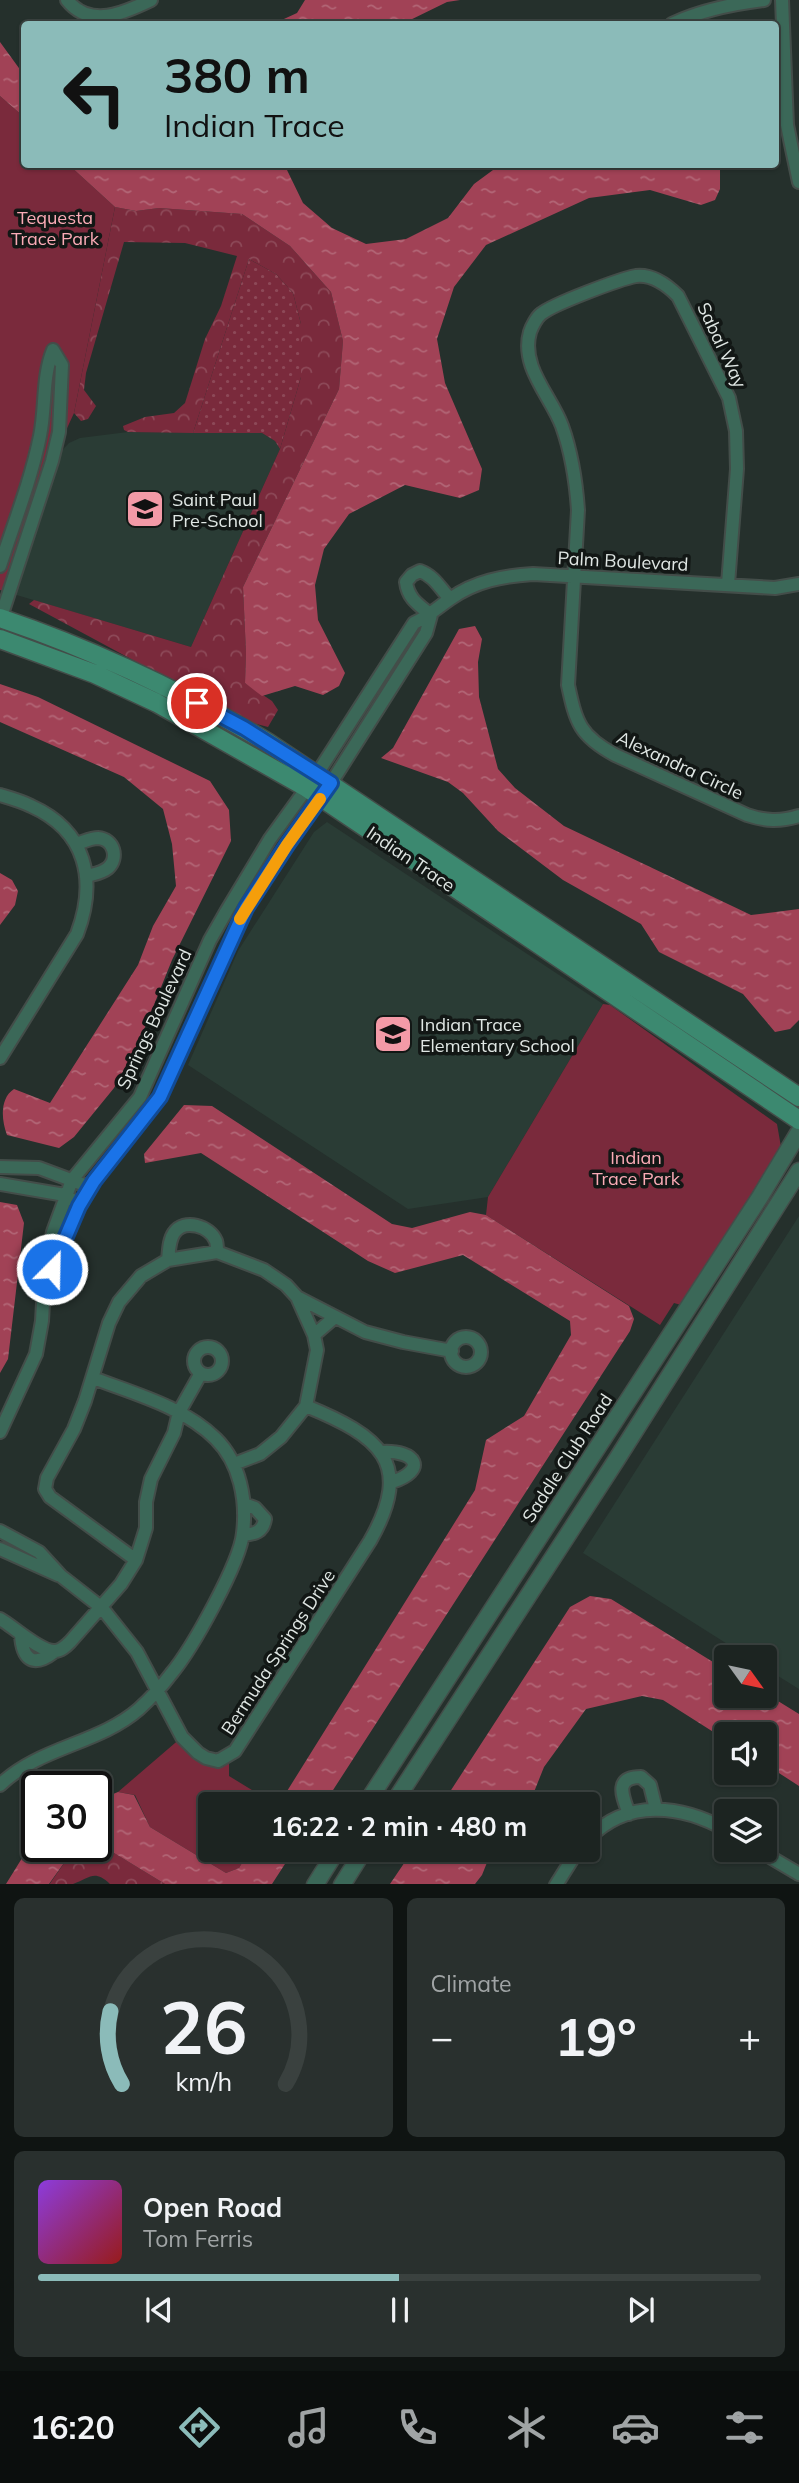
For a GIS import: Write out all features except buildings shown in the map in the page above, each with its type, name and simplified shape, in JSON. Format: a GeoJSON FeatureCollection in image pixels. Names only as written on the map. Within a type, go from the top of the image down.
{"type":"FeatureCollection","features":[{"type":"Feature","properties":{"kind":"main road","name":"Indian Trace"},"geometry":{"type":"LineString","coordinates":[[0,619],[50,636],[220,714],[799,1120]]}},
{"type":"Feature","properties":{"kind":"main road","name":"Indian Trace"},"geometry":{"type":"LineString","coordinates":[[0,639],[95,674],[319,785],[799,1097]]}},
{"type":"Feature","properties":{"kind":"street"},"geometry":{"type":"LineString","coordinates":[[67,0],[88,15],[117,16],[151,0]]}},
{"type":"Feature","properties":{"kind":"street"},"geometry":{"type":"LineString","coordinates":[[679,21],[694,14],[738,3],[764,0]]}},
{"type":"Feature","properties":{"kind":"street"},"geometry":{"type":"LineString","coordinates":[[782,0],[787,125],[799,182]]}},
{"type":"Feature","properties":{"kind":"street","name":"Sabal Way"},"geometry":{"type":"LineString","coordinates":[[572,577],[578,510],[574,468],[560,422],[532,367],[528,348],[530,331],[539,315],[555,305],[637,276],[654,278],[667,285],[678,296],[729,398],[736,431],[737,469],[728,584]]}},
{"type":"Feature","properties":{"kind":"street"},"geometry":{"type":"LineString","coordinates":[[0,566],[35,457],[41,432],[47,364],[53,350],[62,365],[59,432],[0,619]]}},
{"type":"Feature","properties":{"kind":"street"},"geometry":{"type":"LineString","coordinates":[[431,615],[412,600],[407,592],[406,582],[412,575],[420,571],[428,574],[450,599]]}},
{"type":"Feature","properties":{"kind":"street","name":"Palm Boulevard"},"geometry":{"type":"LineString","coordinates":[[319,785],[383,669],[414,623],[431,615],[465,590],[502,576],[533,574],[775,588],[799,584]]}},
{"type":"Feature","properties":{"kind":"street","name":"Alexandra Circle"},"geometry":{"type":"LineString","coordinates":[[572,577],[568,685],[573,711],[580,727],[594,744],[747,815],[765,821],[787,820],[799,816]]}},
{"type":"Feature","properties":{"kind":"street","name":"Palm Boulevard"},"geometry":{"type":"LineString","coordinates":[[319,785],[397,678],[426,633],[431,615]]}},
{"type":"Feature","properties":{"kind":"street"},"geometry":{"type":"LineString","coordinates":[[383,669],[397,678]]}},
{"type":"Feature","properties":{"kind":"street","name":"Springs Boulevard"},"geometry":{"type":"LineString","coordinates":[[0,1432],[36,1354],[45,1266],[52,1232],[72,1180],[140,1097],[210,940],[270,839],[319,785]]}},
{"type":"Feature","properties":{"kind":"street","name":"Springs Boulevard"},"geometry":{"type":"LineString","coordinates":[[45,1286],[79,1206],[90,1187],[120,1145],[160,1097],[246,908],[287,845],[319,785]]}},
{"type":"Feature","properties":{"kind":"street"},"geometry":{"type":"LineString","coordinates":[[0,794],[33,806],[61,826],[76,844],[87,876],[88,895],[77,934],[0,1058]]}},
{"type":"Feature","properties":{"kind":"street"},"geometry":{"type":"LineString","coordinates":[[76,844],[99,838],[106,840],[115,853],[114,861],[107,869],[87,876]]}},
{"type":"Feature","properties":{"kind":"street","name":"Saddle Club Road"},"geometry":{"type":"LineString","coordinates":[[374,1792],[606,1436],[799,1132]]}},
{"type":"Feature","properties":{"kind":"street"},"geometry":{"type":"LineString","coordinates":[[0,1160],[17,1161],[90,1187]]}},
{"type":"Feature","properties":{"kind":"street"},"geometry":{"type":"LineString","coordinates":[[0,1167],[39,1168]]}},
{"type":"Feature","properties":{"kind":"street"},"geometry":{"type":"LineString","coordinates":[[401,1792],[617,1459],[799,1171]]}},
{"type":"Feature","properties":{"kind":"street"},"geometry":{"type":"LineString","coordinates":[[0,1184],[65,1195],[79,1206]]}},
{"type":"Feature","properties":{"kind":"street"},"geometry":{"type":"LineString","coordinates":[[168,1260],[174,1233],[181,1226],[191,1225],[210,1233],[216,1241],[218,1252]]}},
{"type":"Feature","properties":{"kind":"street"},"geometry":{"type":"LineString","coordinates":[[136,1560],[50,1497],[45,1489],[47,1478],[74,1429],[109,1323],[119,1302],[141,1276],[168,1260],[218,1252],[264,1270],[286,1285],[297,1297],[314,1335],[317,1350],[306,1406],[281,1437],[260,1454],[234,1464]]}},
{"type":"Feature","properties":{"kind":"street"},"geometry":{"type":"LineString","coordinates":[[297,1297],[365,1332],[452,1351]]}},
{"type":"Feature","properties":{"kind":"street"},"geometry":{"type":"LineString","coordinates":[[314,1335],[335,1317]]}},
{"type":"Feature","properties":{"kind":"street"},"geometry":{"type":"LineString","coordinates":[[0,1619],[54,1652],[70,1642],[102,1608],[136,1560],[146,1528],[146,1502],[151,1479],[173,1433],[179,1412],[201,1373]]}},
{"type":"Feature","properties":{"kind":"street"},"geometry":{"type":"LineString","coordinates":[[3,1777],[66,1745],[114,1725],[138,1710],[172,1673],[198,1630],[235,1560],[243,1535],[244,1504],[234,1464],[216,1439],[179,1412],[93,1378]]}},
{"type":"Feature","properties":{"kind":"street","name":"Bermuda Springs Drive"},"geometry":{"type":"LineString","coordinates":[[0,1531],[39,1552],[61,1576],[102,1608],[137,1652],[182,1737],[198,1753],[218,1761],[235,1751],[370,1541],[382,1520],[392,1482],[404,1478],[412,1471],[411,1457],[405,1453],[382,1452],[359,1431],[343,1421],[306,1406]]}},
{"type":"Feature","properties":{"kind":"street"},"geometry":{"type":"LineString","coordinates":[[382,1452],[392,1482]]}},
{"type":"Feature","properties":{"kind":"street"},"geometry":{"type":"LineString","coordinates":[[243,1535],[258,1532],[264,1526],[265,1519],[255,1508],[244,1504]]}},
{"type":"Feature","properties":{"kind":"street","name":"Bermuda Springs Drive"},"geometry":{"type":"LineString","coordinates":[[0,1549],[61,1576]]}},
{"type":"Feature","properties":{"kind":"street","name":"Bermuda Springs Drive"},"geometry":{"type":"LineString","coordinates":[[0,1558],[23,1568],[61,1576]]}},
{"type":"Feature","properties":{"kind":"street"},"geometry":{"type":"LineString","coordinates":[[629,1814],[622,1791],[624,1783],[631,1777],[641,1777],[650,1785],[656,1809]]}},
{"type":"Feature","properties":{"kind":"street"},"geometry":{"type":"LineString","coordinates":[[600,1828],[629,1814],[656,1809],[693,1814],[714,1824]]}},
{"type":"Feature","properties":{"kind":"street"},"geometry":{"type":"LineString","coordinates":[[777,1861],[799,1874]]}},
{"type":"Feature","properties":{"kind":"street"},"geometry":{"type":"LineString","coordinates":[[315,1884],[329,1862]]}},
{"type":"Feature","properties":{"kind":"street"},"geometry":{"type":"LineString","coordinates":[[343,1884],[356,1862]]}},
{"type":"Feature","properties":{"kind":"street"},"geometry":{"type":"LineString","coordinates":[[557,1884],[570,1862]]}},
{"type":"Feature","properties":{"kind":"shaded area","name":"Saint Paul Pre-School"},"geometry":{"type":"Polygon","coordinates":[[[128,432],[262,433],[275,441],[280,449],[191,647],[10,593],[52,461],[69,443],[80,438],[128,432]]]}},
{"type":"Feature","properties":{"kind":"shaded area","name":"Indian Trace Elementary School"},"geometry":{"type":"Polygon","coordinates":[[[327,822],[603,1004],[488,1197],[408,1209],[188,1065],[238,951],[314,832],[327,822]]]}},
{"type":"Feature","properties":{"kind":"shaded area"},"geometry":{"type":"Polygon","coordinates":[[[799,1216],[799,1689],[777,1675],[777,1645],[729,1645],[583,1553],[799,1216]]]}},
{"type":"Feature","properties":{"kind":"green space","name":"Tequesta Trace Park"},"geometry":{"type":"Polygon","coordinates":[[[0,96],[21,114],[21,168],[72,168],[115,207],[74,413],[52,461],[10,593],[0,590],[0,96]]]}},
{"type":"Feature","properties":{"kind":"green space"},"geometry":{"type":"Polygon","coordinates":[[[115,207],[136,211],[159,208],[242,214],[290,246],[331,292],[343,341],[339,389],[243,587],[245,683],[272,701],[278,710],[268,727],[246,721],[29,604],[34,600],[191,647],[280,449],[301,377],[301,324],[293,293],[276,274],[249,259],[193,433],[124,430],[123,426],[145,417],[174,413],[185,403],[205,339],[221,306],[237,256],[185,243],[124,242],[86,373],[84,390],[96,406],[88,419],[81,421],[74,413],[115,207]]]}},
{"type":"Feature","properties":{"kind":"green space"},"geometry":{"type":"Polygon","coordinates":[[[249,259],[276,274],[293,293],[301,324],[301,377],[280,449],[275,441],[262,433],[193,433],[249,259]]]}},
{"type":"Feature","properties":{"kind":"green space","name":"Indian Trace Park"},"geometry":{"type":"Polygon","coordinates":[[[603,1004],[610,1005],[777,1124],[781,1147],[681,1305],[674,1303],[660,1325],[486,1215],[488,1197],[603,1004]]]}},
{"type":"Feature","properties":{"kind":"green space"},"geometry":{"type":"Polygon","coordinates":[[[182,1737],[206,1758],[229,1756],[229,1776],[255,1792],[198,1792],[198,1856],[150,1827],[135,1795],[118,1792],[182,1737]]]}},
{"type":"Feature","properties":{"kind":"green space"},"geometry":{"type":"Polygon","coordinates":[[[112,1852],[165,1884],[110,1884],[96,1876],[73,1884],[50,1884],[65,1862],[112,1862],[112,1852]]]}},
{"type":"Feature","properties":{"kind":"green space"},"geometry":{"type":"Polygon","coordinates":[[[208,1862],[243,1862],[239,1868],[226,1873],[208,1862]]]}},
{"type":"Feature","properties":{"kind":"water"},"geometry":{"type":"Polygon","coordinates":[[[305,0],[460,0],[447,2],[408,21],[280,21],[297,13],[305,0]]]}},
{"type":"Feature","properties":{"kind":"water"},"geometry":{"type":"Polygon","coordinates":[[[0,42],[21,71],[21,114],[0,96],[0,42]]]}},
{"type":"Feature","properties":{"kind":"water"},"geometry":{"type":"Polygon","coordinates":[[[72,168],[287,168],[303,203],[332,228],[366,244],[406,239],[448,218],[474,184],[493,170],[720,168],[720,189],[715,200],[701,205],[650,190],[589,198],[486,245],[454,287],[437,339],[445,383],[482,469],[479,490],[460,498],[405,485],[349,514],[324,549],[315,585],[318,620],[345,673],[339,686],[323,695],[295,686],[262,696],[245,683],[243,587],[339,389],[343,341],[331,292],[290,246],[242,214],[159,208],[136,211],[115,207],[72,168]]]}},
{"type":"Feature","properties":{"kind":"water"},"geometry":{"type":"Polygon","coordinates":[[[475,626],[482,639],[478,662],[479,697],[498,769],[515,788],[564,826],[751,915],[799,909],[799,1020],[790,1029],[775,1032],[743,994],[659,952],[641,924],[563,880],[498,831],[463,793],[448,782],[381,758],[393,748],[459,629],[475,626]]]}},
{"type":"Feature","properties":{"kind":"water"},"geometry":{"type":"Polygon","coordinates":[[[0,684],[38,697],[210,781],[229,810],[231,841],[172,960],[139,1042],[114,1088],[74,1137],[59,1148],[7,1135],[3,1116],[4,1103],[14,1089],[50,1103],[138,965],[153,926],[176,886],[172,844],[163,809],[124,777],[0,722],[0,684]]]}},
{"type":"Feature","properties":{"kind":"water"},"geometry":{"type":"Polygon","coordinates":[[[0,873],[12,880],[18,891],[15,905],[0,925],[0,873]]]}},
{"type":"Feature","properties":{"kind":"water"},"geometry":{"type":"Polygon","coordinates":[[[184,1105],[212,1106],[392,1224],[412,1228],[470,1212],[486,1215],[629,1306],[634,1319],[630,1331],[332,1792],[286,1792],[475,1490],[486,1440],[524,1416],[571,1335],[570,1321],[463,1255],[395,1273],[368,1261],[201,1153],[145,1163],[144,1154],[184,1105]]]}},
{"type":"Feature","properties":{"kind":"water"},"geometry":{"type":"Polygon","coordinates":[[[0,1202],[17,1205],[24,1223],[8,1359],[0,1373],[0,1202]]]}},
{"type":"Feature","properties":{"kind":"water"},"geometry":{"type":"Polygon","coordinates":[[[590,1596],[611,1599],[714,1663],[714,1708],[777,1708],[777,1700],[799,1714],[799,1786],[777,1772],[777,1722],[714,1722],[714,1732],[663,1700],[642,1696],[586,1709],[544,1767],[534,1792],[450,1792],[570,1607],[590,1596]]]}},
{"type":"Feature","properties":{"kind":"water"},"geometry":{"type":"Polygon","coordinates":[[[118,1792],[134,1795],[150,1827],[198,1856],[198,1862],[208,1862],[226,1873],[239,1868],[243,1862],[286,1862],[272,1884],[165,1884],[112,1852],[112,1794],[118,1792]]]}},
{"type":"Feature","properties":{"kind":"water"},"geometry":{"type":"Polygon","coordinates":[[[21,1860],[21,1862],[65,1862],[49,1884],[6,1884],[21,1860]]]}},
{"type":"Feature","properties":{"kind":"water"},"geometry":{"type":"Polygon","coordinates":[[[405,1862],[487,1862],[475,1884],[390,1884],[405,1862]]]}},
{"type":"Feature","properties":{"kind":"slow traffic"},"geometry":{"type":"LineString","coordinates":[[240,919],[320,799]]}},
{"type":"Feature","properties":{"kind":"place","name":"Saint Paul Pre-School"},"geometry":{"type":"Point","coordinates":[145,509]}},
{"type":"Feature","properties":{"kind":"place","name":"Indian Trace Elementary School"},"geometry":{"type":"Point","coordinates":[393,1034]}},
{"type":"Feature","properties":{"kind":"route"},"geometry":{"type":"LineString","coordinates":[[52,1269],[79,1206],[94,1181],[160,1097],[246,908],[331,783],[244,728],[197,703]]}}]}
